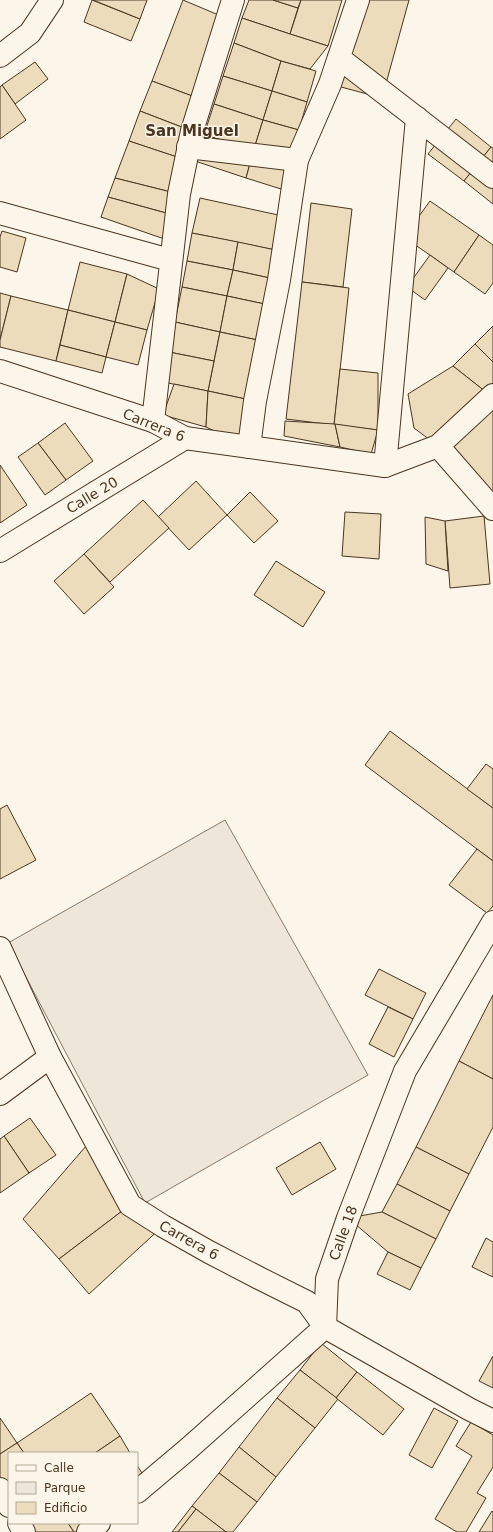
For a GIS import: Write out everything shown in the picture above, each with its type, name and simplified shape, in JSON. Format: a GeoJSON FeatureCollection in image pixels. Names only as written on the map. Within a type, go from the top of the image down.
{"type":"FeatureCollection","features":[{"type":"Feature","properties":{"kind":"street"},"geometry":{"type":"LineString","coordinates":[[0,56],[30,33],[52,0]]}},
{"type":"Feature","properties":{"kind":"street"},"geometry":{"type":"LineString","coordinates":[[153,421],[170,260],[179,194],[188,147],[233,0]]}},
{"type":"Feature","properties":{"kind":"street"},"geometry":{"type":"LineString","coordinates":[[249,447],[255,401],[279,280],[297,160],[330,84],[358,0]]}},
{"type":"Feature","properties":{"kind":"street"},"geometry":{"type":"LineString","coordinates":[[339,58],[493,177]]}},
{"type":"Feature","properties":{"kind":"street"},"geometry":{"type":"LineString","coordinates":[[417,118],[385,466],[438,446],[493,395]]}},
{"type":"Feature","properties":{"kind":"street"},"geometry":{"type":"LineString","coordinates":[[188,147],[297,160]]}},
{"type":"Feature","properties":{"kind":"street"},"geometry":{"type":"LineString","coordinates":[[0,213],[170,260]]}},
{"type":"Feature","properties":{"kind":"street","name":"Carrera 6"},"geometry":{"type":"LineString","coordinates":[[0,371],[153,421],[185,438],[385,466]]}},
{"type":"Feature","properties":{"kind":"street","name":"Calle 20"},"geometry":{"type":"LineString","coordinates":[[0,551],[185,438]]}},
{"type":"Feature","properties":{"kind":"street"},"geometry":{"type":"LineString","coordinates":[[438,446],[493,509]]}},
{"type":"Feature","properties":{"kind":"street","name":"Calle 18"},"geometry":{"type":"LineString","coordinates":[[325,1327],[327,1279],[348,1218],[405,1071],[493,922]]}},
{"type":"Feature","properties":{"kind":"street","name":"Carrera 6"},"geometry":{"type":"LineString","coordinates":[[0,948],[50,1057],[130,1205],[209,1252],[307,1302],[325,1327],[469,1409],[493,1421]]}},
{"type":"Feature","properties":{"kind":"street"},"geometry":{"type":"LineString","coordinates":[[0,1094],[50,1057]]}},
{"type":"Feature","properties":{"kind":"street"},"geometry":{"type":"LineString","coordinates":[[138,1491],[188,1450],[325,1327]]}},
{"type":"Feature","properties":{"kind":"street"},"geometry":{"type":"LineString","coordinates":[[0,1490],[8,1504]]}},
{"type":"Feature","properties":{"kind":"street"},"geometry":{"type":"LineString","coordinates":[[88,1532],[98,1524]]}},
{"type":"Feature","properties":{"kind":"green space"},"geometry":{"type":"Polygon","coordinates":[[[225,820],[368,1075],[145,1203],[8,943],[225,820]]]}},
{"type":"Feature","properties":{"kind":"building"},"geometry":{"type":"Polygon","coordinates":[[[92,0],[140,19],[131,41],[84,22],[92,0]]]}},
{"type":"Feature","properties":{"kind":"building"},"geometry":{"type":"Polygon","coordinates":[[[93,0],[147,0],[140,19],[93,0]]]}},
{"type":"Feature","properties":{"kind":"building"},"geometry":{"type":"Polygon","coordinates":[[[183,0],[228,19],[203,100],[152,81],[183,0]]]}},
{"type":"Feature","properties":{"kind":"building"},"geometry":{"type":"Polygon","coordinates":[[[249,0],[273,0],[298,8],[290,34],[242,18],[249,0]]]}},
{"type":"Feature","properties":{"kind":"building"},"geometry":{"type":"Polygon","coordinates":[[[273,0],[301,0],[298,8],[273,0]]]}},
{"type":"Feature","properties":{"kind":"building"},"geometry":{"type":"Polygon","coordinates":[[[301,0],[342,0],[328,46],[290,34],[301,0]]]}},
{"type":"Feature","properties":{"kind":"building"},"geometry":{"type":"Polygon","coordinates":[[[358,0],[409,0],[382,98],[330,84],[358,0]]]}},
{"type":"Feature","properties":{"kind":"building"},"geometry":{"type":"Polygon","coordinates":[[[242,18],[328,46],[310,69],[281,61],[234,43],[242,18]]]}},
{"type":"Feature","properties":{"kind":"building"},"geometry":{"type":"Polygon","coordinates":[[[234,43],[281,61],[272,91],[223,76],[234,43]]]}},
{"type":"Feature","properties":{"kind":"building"},"geometry":{"type":"Polygon","coordinates":[[[281,61],[316,71],[307,102],[272,91],[281,61]]]}},
{"type":"Feature","properties":{"kind":"building"},"geometry":{"type":"Polygon","coordinates":[[[35,62],[48,79],[15,104],[2,85],[35,62]]]}},
{"type":"Feature","properties":{"kind":"building"},"geometry":{"type":"Polygon","coordinates":[[[223,76],[272,91],[263,120],[214,104],[223,76]]]}},
{"type":"Feature","properties":{"kind":"building"},"geometry":{"type":"Polygon","coordinates":[[[152,81],[203,100],[192,131],[140,111],[152,81]]]}},
{"type":"Feature","properties":{"kind":"building"},"geometry":{"type":"Polygon","coordinates":[[[2,85],[26,120],[0,139],[0,87],[2,85]]]}},
{"type":"Feature","properties":{"kind":"building"},"geometry":{"type":"Polygon","coordinates":[[[272,91],[307,102],[299,130],[263,120],[272,91]]]}},
{"type":"Feature","properties":{"kind":"building"},"geometry":{"type":"Polygon","coordinates":[[[214,104],[263,120],[254,149],[204,135],[214,104]]]}},
{"type":"Feature","properties":{"kind":"building"},"geometry":{"type":"Polygon","coordinates":[[[140,111],[192,131],[186,160],[129,141],[140,111]]]}},
{"type":"Feature","properties":{"kind":"building"},"geometry":{"type":"Polygon","coordinates":[[[456,119],[491,147],[464,181],[428,154],[456,119]]]}},
{"type":"Feature","properties":{"kind":"building"},"geometry":{"type":"Polygon","coordinates":[[[263,120],[299,130],[290,160],[254,149],[263,120]]]}},
{"type":"Feature","properties":{"kind":"building"},"geometry":{"type":"Polygon","coordinates":[[[204,135],[254,149],[246,178],[195,161],[204,135]]]}},
{"type":"Feature","properties":{"kind":"building"},"geometry":{"type":"Polygon","coordinates":[[[129,141],[186,160],[179,194],[115,178],[129,141]]]}},
{"type":"Feature","properties":{"kind":"building"},"geometry":{"type":"Polygon","coordinates":[[[491,147],[493,148],[493,204],[464,181],[491,147]]]}},
{"type":"Feature","properties":{"kind":"building"},"geometry":{"type":"Polygon","coordinates":[[[254,149],[290,160],[281,189],[246,178],[254,149]]]}},
{"type":"Feature","properties":{"kind":"building"},"geometry":{"type":"Polygon","coordinates":[[[115,178],[179,194],[177,216],[108,197],[115,178]]]}},
{"type":"Feature","properties":{"kind":"building"},"geometry":{"type":"Polygon","coordinates":[[[108,197],[177,216],[173,242],[101,217],[108,197]]]}},
{"type":"Feature","properties":{"kind":"building"},"geometry":{"type":"Polygon","coordinates":[[[200,198],[292,218],[285,252],[192,233],[200,198]]]}},
{"type":"Feature","properties":{"kind":"building"},"geometry":{"type":"Polygon","coordinates":[[[430,201],[479,235],[454,272],[404,237],[430,201]]]}},
{"type":"Feature","properties":{"kind":"building"},"geometry":{"type":"Polygon","coordinates":[[[311,203],[352,209],[343,287],[302,282],[311,203]]]}},
{"type":"Feature","properties":{"kind":"building"},"geometry":{"type":"Polygon","coordinates":[[[2,231],[26,238],[17,272],[0,267],[0,237],[2,231]]]}},
{"type":"Feature","properties":{"kind":"building"},"geometry":{"type":"Polygon","coordinates":[[[192,233],[238,242],[233,270],[187,261],[192,233]]]}},
{"type":"Feature","properties":{"kind":"building"},"geometry":{"type":"Polygon","coordinates":[[[479,235],[493,245],[493,283],[485,294],[454,272],[479,235]]]}},
{"type":"Feature","properties":{"kind":"building"},"geometry":{"type":"Polygon","coordinates":[[[238,242],[285,252],[279,280],[233,270],[238,242]]]}},
{"type":"Feature","properties":{"kind":"building"},"geometry":{"type":"Polygon","coordinates":[[[430,255],[448,268],[425,300],[407,287],[430,255]]]}},
{"type":"Feature","properties":{"kind":"building"},"geometry":{"type":"Polygon","coordinates":[[[187,261],[233,270],[227,296],[182,287],[187,261]]]}},
{"type":"Feature","properties":{"kind":"building"},"geometry":{"type":"Polygon","coordinates":[[[80,262],[127,274],[115,322],[68,310],[80,262]]]}},
{"type":"Feature","properties":{"kind":"building"},"geometry":{"type":"Polygon","coordinates":[[[233,270],[279,280],[274,306],[227,296],[233,270]]]}},
{"type":"Feature","properties":{"kind":"building"},"geometry":{"type":"Polygon","coordinates":[[[127,274],[159,289],[147,330],[115,322],[127,274]]]}},
{"type":"Feature","properties":{"kind":"building"},"geometry":{"type":"Polygon","coordinates":[[[302,282],[349,288],[334,425],[286,419],[302,282]]]}},
{"type":"Feature","properties":{"kind":"building"},"geometry":{"type":"Polygon","coordinates":[[[182,287],[227,296],[220,332],[175,322],[182,287]]]}},
{"type":"Feature","properties":{"kind":"building"},"geometry":{"type":"Polygon","coordinates":[[[0,293],[11,296],[0,340],[0,293]]]}},
{"type":"Feature","properties":{"kind":"building"},"geometry":{"type":"Polygon","coordinates":[[[11,296],[68,310],[56,361],[0,347],[0,340],[11,296]]]}},
{"type":"Feature","properties":{"kind":"building"},"geometry":{"type":"Polygon","coordinates":[[[227,296],[274,306],[267,342],[220,332],[227,296]]]}},
{"type":"Feature","properties":{"kind":"building"},"geometry":{"type":"Polygon","coordinates":[[[68,310],[115,322],[106,357],[60,345],[68,310]]]}},
{"type":"Feature","properties":{"kind":"building"},"geometry":{"type":"Polygon","coordinates":[[[115,322],[147,330],[138,365],[106,357],[115,322]]]}},
{"type":"Feature","properties":{"kind":"building"},"geometry":{"type":"Polygon","coordinates":[[[175,322],[220,332],[214,361],[169,352],[175,322]]]}},
{"type":"Feature","properties":{"kind":"building"},"geometry":{"type":"Polygon","coordinates":[[[493,326],[493,362],[475,344],[493,326]]]}},
{"type":"Feature","properties":{"kind":"building"},"geometry":{"type":"Polygon","coordinates":[[[220,332],[267,342],[255,401],[208,391],[220,332]]]}},
{"type":"Feature","properties":{"kind":"building"},"geometry":{"type":"Polygon","coordinates":[[[475,344],[493,362],[493,394],[491,396],[453,366],[475,344]]]}},
{"type":"Feature","properties":{"kind":"building"},"geometry":{"type":"Polygon","coordinates":[[[60,345],[106,357],[102,373],[56,361],[60,345]]]}},
{"type":"Feature","properties":{"kind":"building"},"geometry":{"type":"Polygon","coordinates":[[[169,352],[214,361],[208,391],[163,382],[169,352]]]}},
{"type":"Feature","properties":{"kind":"building"},"geometry":{"type":"Polygon","coordinates":[[[453,366],[491,396],[438,446],[414,428],[408,394],[453,366]]]}},
{"type":"Feature","properties":{"kind":"building"},"geometry":{"type":"Polygon","coordinates":[[[340,369],[378,373],[378,430],[334,425],[340,369]]]}},
{"type":"Feature","properties":{"kind":"building"},"geometry":{"type":"Polygon","coordinates":[[[174,384],[208,391],[206,427],[163,415],[174,384]]]}},
{"type":"Feature","properties":{"kind":"building"},"geometry":{"type":"Polygon","coordinates":[[[208,391],[255,401],[249,447],[206,427],[208,391]]]}},
{"type":"Feature","properties":{"kind":"building"},"geometry":{"type":"Polygon","coordinates":[[[493,398],[493,495],[438,446],[493,398]]]}},
{"type":"Feature","properties":{"kind":"building"},"geometry":{"type":"Polygon","coordinates":[[[285,421],[335,424],[340,447],[284,436],[285,421]]]}},
{"type":"Feature","properties":{"kind":"building"},"geometry":{"type":"Polygon","coordinates":[[[65,423],[93,461],[66,480],[38,443],[65,423]]]}},
{"type":"Feature","properties":{"kind":"building"},"geometry":{"type":"Polygon","coordinates":[[[335,424],[378,430],[371,454],[340,447],[335,424]]]}},
{"type":"Feature","properties":{"kind":"building"},"geometry":{"type":"Polygon","coordinates":[[[38,443],[66,480],[45,495],[18,457],[38,443]]]}},
{"type":"Feature","properties":{"kind":"building"},"geometry":{"type":"Polygon","coordinates":[[[0,465],[27,505],[0,523],[0,465]]]}},
{"type":"Feature","properties":{"kind":"building"},"geometry":{"type":"Polygon","coordinates":[[[196,481],[227,515],[189,550],[158,517],[196,481]]]}},
{"type":"Feature","properties":{"kind":"building"},"geometry":{"type":"Polygon","coordinates":[[[250,492],[278,521],[254,543],[227,515],[250,492]]]}},
{"type":"Feature","properties":{"kind":"building"},"geometry":{"type":"Polygon","coordinates":[[[143,500],[169,528],[110,582],[84,554],[143,500]]]}},
{"type":"Feature","properties":{"kind":"building"},"geometry":{"type":"Polygon","coordinates":[[[345,512],[381,514],[379,559],[342,556],[345,512]]]}},
{"type":"Feature","properties":{"kind":"building"},"geometry":{"type":"Polygon","coordinates":[[[484,516],[490,584],[450,588],[445,521],[484,516]]]}},
{"type":"Feature","properties":{"kind":"building"},"geometry":{"type":"Polygon","coordinates":[[[425,517],[445,521],[448,571],[426,564],[425,517]]]}},
{"type":"Feature","properties":{"kind":"building"},"geometry":{"type":"Polygon","coordinates":[[[84,554],[114,587],[84,614],[54,581],[84,554]]]}},
{"type":"Feature","properties":{"kind":"building"},"geometry":{"type":"Polygon","coordinates":[[[276,561],[325,592],[303,627],[254,595],[276,561]]]}},
{"type":"Feature","properties":{"kind":"building"},"geometry":{"type":"Polygon","coordinates":[[[390,731],[493,808],[493,861],[365,765],[390,731]]]}},
{"type":"Feature","properties":{"kind":"building"},"geometry":{"type":"Polygon","coordinates":[[[486,764],[493,769],[493,808],[467,789],[486,764]]]}},
{"type":"Feature","properties":{"kind":"building"},"geometry":{"type":"Polygon","coordinates":[[[7,805],[36,860],[0,879],[0,809],[7,805]]]}},
{"type":"Feature","properties":{"kind":"building"},"geometry":{"type":"Polygon","coordinates":[[[477,849],[493,861],[493,906],[487,913],[449,885],[477,849]]]}},
{"type":"Feature","properties":{"kind":"building"},"geometry":{"type":"Polygon","coordinates":[[[379,969],[426,993],[413,1019],[365,995],[379,969]]]}},
{"type":"Feature","properties":{"kind":"building"},"geometry":{"type":"Polygon","coordinates":[[[493,995],[493,1079],[459,1061],[493,995]]]}},
{"type":"Feature","properties":{"kind":"building"},"geometry":{"type":"Polygon","coordinates":[[[388,1007],[413,1019],[394,1057],[369,1044],[388,1007]]]}},
{"type":"Feature","properties":{"kind":"building"},"geometry":{"type":"Polygon","coordinates":[[[459,1061],[493,1079],[493,1127],[469,1174],[416,1147],[459,1061]]]}},
{"type":"Feature","properties":{"kind":"building"},"geometry":{"type":"Polygon","coordinates":[[[30,1118],[56,1155],[29,1173],[4,1136],[30,1118]]]}},
{"type":"Feature","properties":{"kind":"building"},"geometry":{"type":"Polygon","coordinates":[[[4,1136],[29,1173],[0,1193],[0,1139],[4,1136]]]}},
{"type":"Feature","properties":{"kind":"building"},"geometry":{"type":"Polygon","coordinates":[[[93,1138],[130,1205],[59,1259],[23,1219],[93,1138]]]}},
{"type":"Feature","properties":{"kind":"building"},"geometry":{"type":"Polygon","coordinates":[[[320,1142],[336,1169],[292,1195],[276,1168],[320,1142]]]}},
{"type":"Feature","properties":{"kind":"building"},"geometry":{"type":"Polygon","coordinates":[[[416,1147],[469,1174],[450,1211],[397,1184],[416,1147]]]}},
{"type":"Feature","properties":{"kind":"building"},"geometry":{"type":"Polygon","coordinates":[[[397,1184],[450,1211],[436,1239],[382,1212],[397,1184]]]}},
{"type":"Feature","properties":{"kind":"building"},"geometry":{"type":"Polygon","coordinates":[[[130,1205],[163,1226],[89,1294],[59,1259],[130,1205]]]}},
{"type":"Feature","properties":{"kind":"building"},"geometry":{"type":"Polygon","coordinates":[[[382,1212],[436,1239],[421,1268],[388,1252],[348,1218],[382,1212]]]}},
{"type":"Feature","properties":{"kind":"building"},"geometry":{"type":"Polygon","coordinates":[[[486,1238],[493,1242],[493,1277],[472,1267],[486,1238]]]}},
{"type":"Feature","properties":{"kind":"building"},"geometry":{"type":"Polygon","coordinates":[[[388,1252],[421,1268],[410,1290],[377,1274],[388,1252]]]}},
{"type":"Feature","properties":{"kind":"building"},"geometry":{"type":"Polygon","coordinates":[[[321,1343],[357,1372],[336,1398],[300,1370],[321,1343]]]}},
{"type":"Feature","properties":{"kind":"building"},"geometry":{"type":"Polygon","coordinates":[[[493,1356],[493,1388],[479,1381],[493,1356]]]}},
{"type":"Feature","properties":{"kind":"building"},"geometry":{"type":"Polygon","coordinates":[[[300,1370],[338,1399],[315,1428],[277,1398],[300,1370]]]}},
{"type":"Feature","properties":{"kind":"building"},"geometry":{"type":"Polygon","coordinates":[[[357,1372],[404,1409],[383,1435],[336,1398],[357,1372]]]}},
{"type":"Feature","properties":{"kind":"building"},"geometry":{"type":"Polygon","coordinates":[[[91,1393],[120,1436],[96,1452],[23,1452],[17,1443],[91,1393]]]}},
{"type":"Feature","properties":{"kind":"building"},"geometry":{"type":"Polygon","coordinates":[[[277,1398],[315,1428],[276,1477],[239,1447],[277,1398]]]}},
{"type":"Feature","properties":{"kind":"building"},"geometry":{"type":"Polygon","coordinates":[[[434,1408],[458,1421],[432,1468],[409,1455],[434,1408]]]}},
{"type":"Feature","properties":{"kind":"building"},"geometry":{"type":"Polygon","coordinates":[[[0,1418],[17,1443],[0,1454],[0,1418]]]}},
{"type":"Feature","properties":{"kind":"building"},"geometry":{"type":"Polygon","coordinates":[[[471,1422],[493,1435],[493,1467],[477,1493],[486,1498],[466,1532],[457,1532],[435,1519],[472,1456],[456,1446],[471,1422]]]}},
{"type":"Feature","properties":{"kind":"building"},"geometry":{"type":"Polygon","coordinates":[[[120,1436],[129,1452],[96,1452],[120,1436]]]}},
{"type":"Feature","properties":{"kind":"building"},"geometry":{"type":"Polygon","coordinates":[[[17,1443],[23,1452],[8,1452],[8,1504],[0,1489],[0,1454],[17,1443]]]}},
{"type":"Feature","properties":{"kind":"building"},"geometry":{"type":"Polygon","coordinates":[[[239,1447],[276,1477],[257,1502],[219,1473],[239,1447]]]}},
{"type":"Feature","properties":{"kind":"building"},"geometry":{"type":"Polygon","coordinates":[[[138,1467],[148,1483],[138,1491],[138,1467]]]}},
{"type":"Feature","properties":{"kind":"building"},"geometry":{"type":"Polygon","coordinates":[[[219,1473],[257,1502],[233,1532],[226,1532],[192,1506],[219,1473]]]}},
{"type":"Feature","properties":{"kind":"building"},"geometry":{"type":"Polygon","coordinates":[[[192,1506],[196,1509],[178,1532],[172,1532],[192,1506]]]}},
{"type":"Feature","properties":{"kind":"building"},"geometry":{"type":"Polygon","coordinates":[[[196,1509],[226,1532],[178,1532],[196,1509]]]}},
{"type":"Feature","properties":{"kind":"building"},"geometry":{"type":"Polygon","coordinates":[[[492,1511],[493,1532],[479,1532],[492,1511]]]}},
{"type":"Feature","properties":{"kind":"building"},"geometry":{"type":"Polygon","coordinates":[[[20,1524],[69,1524],[74,1532],[24,1532],[20,1524]]]}},
{"type":"Feature","properties":{"kind":"building"},"geometry":{"type":"Polygon","coordinates":[[[69,1524],[98,1524],[88,1532],[74,1532],[69,1524]]]}},
{"type":"Feature","properties":{"kind":"district","name":"San Miguel"},"geometry":{"type":"Point","coordinates":[192,131]}}]}
